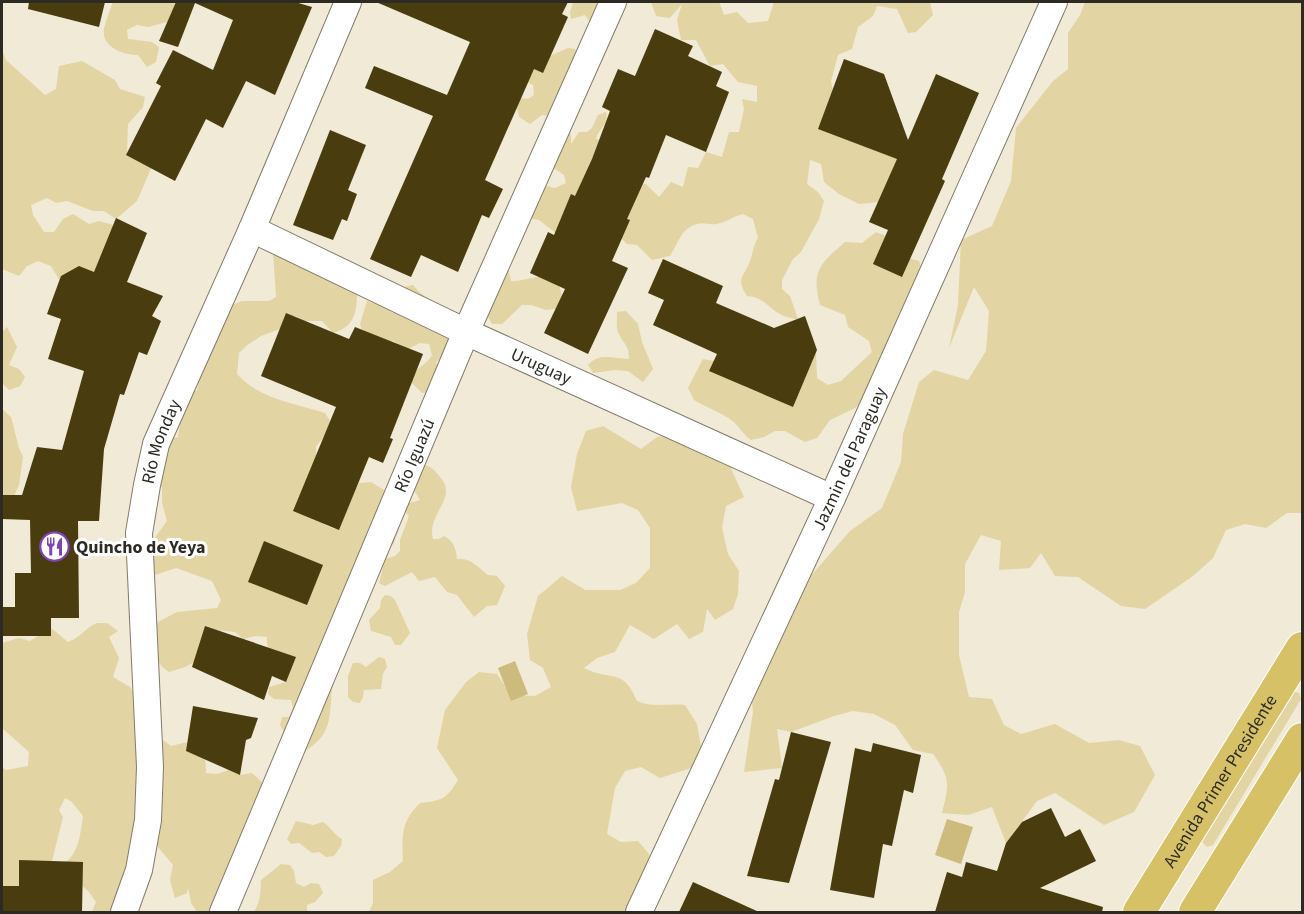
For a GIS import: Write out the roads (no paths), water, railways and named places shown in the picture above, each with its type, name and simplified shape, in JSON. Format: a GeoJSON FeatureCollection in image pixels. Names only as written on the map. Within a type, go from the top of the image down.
{"type":"FeatureCollection","features":[{"type":"Feature","properties":{"kind":"main road","name":"Avenida Primer Presidente"},"geometry":{"type":"LineString","coordinates":[[1139,912],[1299,660]]}},
{"type":"Feature","properties":{"kind":"main road"},"geometry":{"type":"LineString","coordinates":[[1195,912],[1302,739]]}},
{"type":"Feature","properties":{"kind":"main road"},"geometry":{"type":"LineString","coordinates":[[1175,854],[1215,881]]}},
{"type":"Feature","properties":{"kind":"street","name":"Río Monday"},"geometry":{"type":"LineString","coordinates":[[124,912],[139,870],[148,820],[150,767],[139,533],[156,444],[252,229],[348,2]]}},
{"type":"Feature","properties":{"kind":"street","name":"Río Iguazú"},"geometry":{"type":"LineString","coordinates":[[223,912],[466,332],[613,2]]}},
{"type":"Feature","properties":{"kind":"street","name":"Jazmin del Paraguay"},"geometry":{"type":"LineString","coordinates":[[639,912],[832,498],[1054,2]]}},
{"type":"Feature","properties":{"kind":"street","name":"Uruguay"},"geometry":{"type":"LineString","coordinates":[[252,229],[466,332],[832,498]]}},
{"type":"Feature","properties":{"kind":"place","name":"Quincho de Yeya"},"geometry":{"type":"Point","coordinates":[55,547]}}]}
